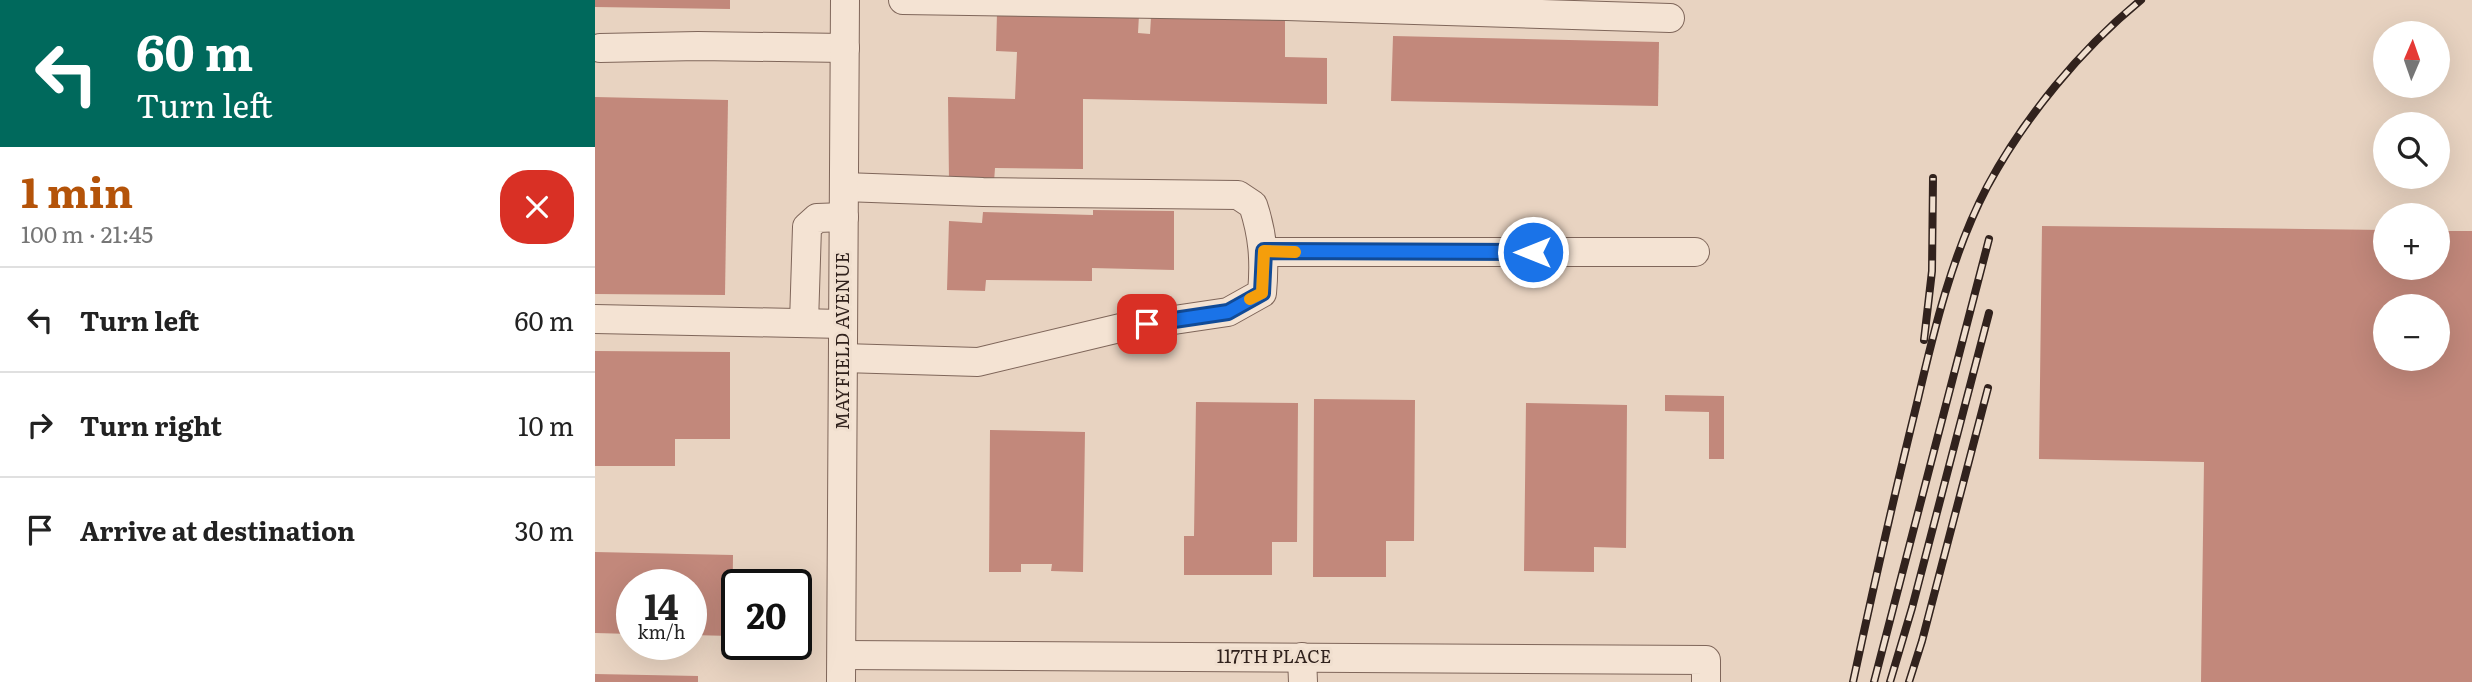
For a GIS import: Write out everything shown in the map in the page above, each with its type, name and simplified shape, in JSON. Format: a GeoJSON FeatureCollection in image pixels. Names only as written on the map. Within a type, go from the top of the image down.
{"type":"FeatureCollection","features":[{"type":"Feature","properties":{"kind":"street","name":"MAYFIELD AVENUE"},"geometry":{"type":"LineString","coordinates":[[841,668],[845,0]]}},
{"type":"Feature","properties":{"kind":"street"},"geometry":{"type":"LineString","coordinates":[[904,0],[1286,6],[1670,18]]}},
{"type":"Feature","properties":{"kind":"street"},"geometry":{"type":"LineString","coordinates":[[600,48],[845,48]]}},
{"type":"Feature","properties":{"kind":"street"},"geometry":{"type":"LineString","coordinates":[[843,358],[978,362],[1120,328],[1228,312],[1262,293],[1264,251],[1262,233],[1253,205],[1238,195],[983,192],[844,187]]}},
{"type":"Feature","properties":{"kind":"street"},"geometry":{"type":"LineString","coordinates":[[803,323],[807,227],[817,218],[844,217]]}},
{"type":"Feature","properties":{"kind":"street"},"geometry":{"type":"LineString","coordinates":[[1264,251],[1695,252]]}},
{"type":"Feature","properties":{"kind":"street"},"geometry":{"type":"LineString","coordinates":[[595,319],[843,324]]}},
{"type":"Feature","properties":{"kind":"street","name":"117TH PLACE"},"geometry":{"type":"LineString","coordinates":[[841,668],[1706,671]]}},
{"type":"Feature","properties":{"kind":"building"},"geometry":{"type":"Polygon","coordinates":[[[595,0],[730,0],[730,9],[595,7],[595,0]]]}},
{"type":"Feature","properties":{"kind":"building"},"geometry":{"type":"Polygon","coordinates":[[[997,13],[1139,15],[1138,33],[1150,34],[1151,17],[1285,20],[1285,57],[1327,58],[1327,104],[1083,99],[1083,169],[995,168],[994,182],[949,181],[948,97],[1015,99],[1017,52],[996,51],[997,13]]]}},
{"type":"Feature","properties":{"kind":"building"},"geometry":{"type":"Polygon","coordinates":[[[1393,36],[1659,42],[1658,106],[1391,101],[1393,36]]]}},
{"type":"Feature","properties":{"kind":"building"},"geometry":{"type":"Polygon","coordinates":[[[595,97],[728,100],[725,295],[595,294],[595,97]]]}},
{"type":"Feature","properties":{"kind":"building"},"geometry":{"type":"Polygon","coordinates":[[[1093,210],[1174,211],[1174,270],[1092,268],[1092,281],[986,280],[985,291],[947,290],[949,221],[982,223],[983,212],[1093,215],[1093,210]]]}},
{"type":"Feature","properties":{"kind":"building"},"geometry":{"type":"Polygon","coordinates":[[[2042,226],[2373,230],[2373,280],[2450,280],[2450,231],[2472,231],[2472,682],[2201,682],[2204,462],[2039,459],[2042,226]]]}},
{"type":"Feature","properties":{"kind":"building"},"geometry":{"type":"Polygon","coordinates":[[[595,351],[730,352],[730,439],[675,439],[675,466],[595,466],[595,351]]]}},
{"type":"Feature","properties":{"kind":"building"},"geometry":{"type":"Polygon","coordinates":[[[1665,395],[1724,396],[1724,459],[1709,459],[1709,412],[1665,411],[1665,395]]]}},
{"type":"Feature","properties":{"kind":"building"},"geometry":{"type":"Polygon","coordinates":[[[1314,399],[1415,400],[1414,541],[1386,541],[1386,577],[1313,577],[1314,399]]]}},
{"type":"Feature","properties":{"kind":"building"},"geometry":{"type":"Polygon","coordinates":[[[1196,402],[1298,403],[1297,542],[1272,542],[1272,575],[1184,575],[1184,536],[1194,536],[1196,402]]]}},
{"type":"Feature","properties":{"kind":"building"},"geometry":{"type":"Polygon","coordinates":[[[1526,403],[1627,405],[1626,548],[1594,547],[1594,572],[1524,571],[1526,403]]]}},
{"type":"Feature","properties":{"kind":"building"},"geometry":{"type":"Polygon","coordinates":[[[990,430],[1085,432],[1083,572],[1051,571],[1052,564],[1021,564],[1021,572],[989,572],[990,430]]]}},
{"type":"Feature","properties":{"kind":"building"},"geometry":{"type":"Polygon","coordinates":[[[595,552],[733,555],[733,569],[721,569],[721,636],[707,635],[707,569],[616,569],[616,634],[595,633],[595,552]]]}},
{"type":"Feature","properties":{"kind":"building"},"geometry":{"type":"Polygon","coordinates":[[[595,674],[698,676],[698,682],[595,682],[595,674]]]}},
{"type":"Feature","properties":{"kind":"railway"},"geometry":{"type":"LineString","coordinates":[[1853,682],[1930,348],[1964,239],[1987,187],[2036,111],[2075,63],[2141,0]]}},
{"type":"Feature","properties":{"kind":"railway"},"geometry":{"type":"LineString","coordinates":[[1924,340],[1932,271],[1933,178]]}},
{"type":"Feature","properties":{"kind":"railway"},"geometry":{"type":"LineString","coordinates":[[1874,682],[1989,239]]}},
{"type":"Feature","properties":{"kind":"railway"},"geometry":{"type":"LineString","coordinates":[[1890,682],[1989,313]]}},
{"type":"Feature","properties":{"kind":"railway"},"geometry":{"type":"LineString","coordinates":[[1909,682],[1988,388]]}},
{"type":"Feature","properties":{"kind":"slow traffic"},"geometry":{"type":"LineString","coordinates":[[1250,299],[1262,293],[1264,251],[1295,252]]}},
{"type":"Feature","properties":{"kind":"route"},"geometry":{"type":"LineString","coordinates":[[1147,324],[1228,312],[1262,293],[1264,251],[1533,252]]}}]}
